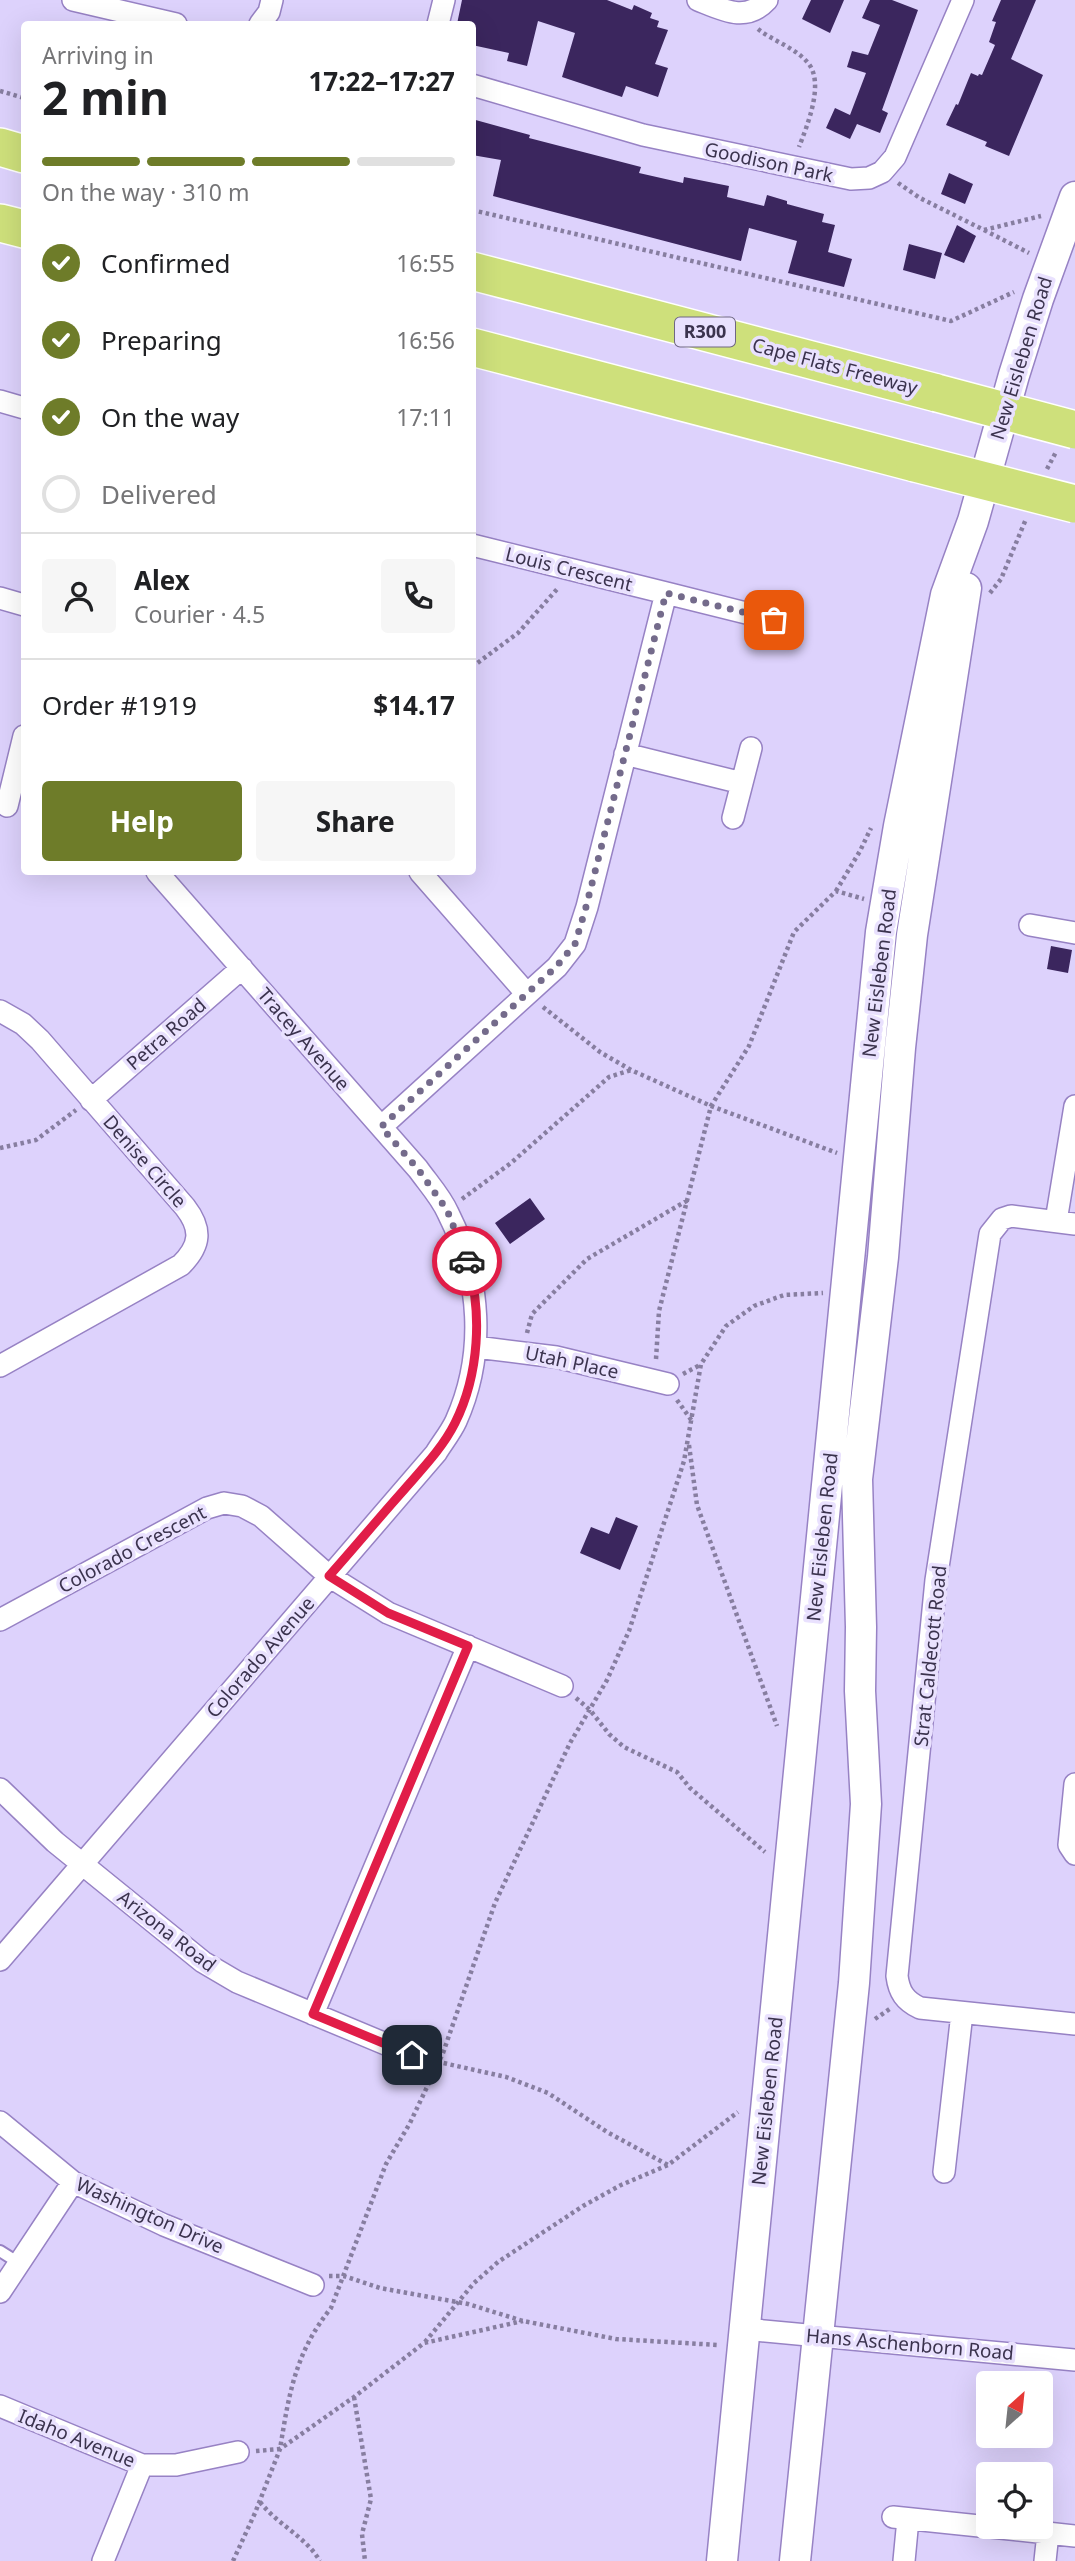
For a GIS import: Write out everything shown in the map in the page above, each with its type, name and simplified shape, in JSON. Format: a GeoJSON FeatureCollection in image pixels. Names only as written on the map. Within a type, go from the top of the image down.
{"type":"FeatureCollection","features":[{"type":"Feature","properties":{"kind":"highway"},"geometry":{"type":"LineString","coordinates":[[0,147],[21,153]]}},
{"type":"Feature","properties":{"kind":"highway"},"geometry":{"type":"LineString","coordinates":[[0,223],[21,228]]}},
{"type":"Feature","properties":{"kind":"highway","name":"Cape Flats Freeway"},"geometry":{"type":"LineString","coordinates":[[476,272],[1075,430]]}},
{"type":"Feature","properties":{"kind":"highway"},"geometry":{"type":"LineString","coordinates":[[476,348],[1075,504]]}},
{"type":"Feature","properties":{"kind":"main road","name":"New Eisleben Road"},"geometry":{"type":"LineString","coordinates":[[722,2561],[734,2337],[881,932],[899,826],[946,595],[973,521],[1038,299],[1075,197]]}},
{"type":"Feature","properties":{"kind":"main road","name":"New Eisleben Road"},"geometry":{"type":"LineString","coordinates":[[795,2561],[854,1983],[866,1804],[860,1691],[857,1479],[883,1257],[912,935],[965,604],[973,521]]}},
{"type":"Feature","properties":{"kind":"street"},"geometry":{"type":"LineString","coordinates":[[73,0],[99,3],[165,21]]}},
{"type":"Feature","properties":{"kind":"street"},"geometry":{"type":"LineString","coordinates":[[262,21],[269,12],[272,0]]}},
{"type":"Feature","properties":{"kind":"street"},"geometry":{"type":"LineString","coordinates":[[439,21],[444,0]]}},
{"type":"Feature","properties":{"kind":"street"},"geometry":{"type":"LineString","coordinates":[[698,0],[742,15],[755,10],[767,0]]}},
{"type":"Feature","properties":{"kind":"street","name":"Goodison Park"},"geometry":{"type":"LineString","coordinates":[[476,86],[643,135],[851,179],[869,178],[882,172],[895,158],[963,0]]}},
{"type":"Feature","properties":{"kind":"street"},"geometry":{"type":"LineString","coordinates":[[0,401],[21,407]]}},
{"type":"Feature","properties":{"kind":"street","name":"Louis Crescent"},"geometry":{"type":"LineString","coordinates":[[476,546],[774,620]]}},
{"type":"Feature","properties":{"kind":"street"},"geometry":{"type":"LineString","coordinates":[[381,1127],[556,967],[575,944],[666,593]]}},
{"type":"Feature","properties":{"kind":"street"},"geometry":{"type":"LineString","coordinates":[[0,598],[21,603]]}},
{"type":"Feature","properties":{"kind":"street"},"geometry":{"type":"LineString","coordinates":[[733,818],[751,748]]}},
{"type":"Feature","properties":{"kind":"street"},"geometry":{"type":"LineString","coordinates":[[11,807],[21,752]]}},
{"type":"Feature","properties":{"kind":"street"},"geometry":{"type":"LineString","coordinates":[[625,754],[742,783]]}},
{"type":"Feature","properties":{"kind":"street","name":"Tracey Avenue"},"geometry":{"type":"LineString","coordinates":[[160,875],[418,1169],[447,1210]]}},
{"type":"Feature","properties":{"kind":"street"},"geometry":{"type":"LineString","coordinates":[[423,875],[526,993]]}},
{"type":"Feature","properties":{"kind":"street"},"geometry":{"type":"LineString","coordinates":[[1030,925],[1075,933]]}},
{"type":"Feature","properties":{"kind":"street","name":"Petra Road"},"geometry":{"type":"LineString","coordinates":[[91,1100],[242,968]]}},
{"type":"Feature","properties":{"kind":"street","name":"Denise Circle"},"geometry":{"type":"LineString","coordinates":[[0,1011],[23,1024],[40,1040],[195,1220],[197,1230],[191,1255],[167,1275],[0,1366]]}},
{"type":"Feature","properties":{"kind":"street"},"geometry":{"type":"LineString","coordinates":[[1066,1222],[1075,1106]]}},
{"type":"Feature","properties":{"kind":"street","name":"Colorado Avenue"},"geometry":{"type":"LineString","coordinates":[[0,1960],[436,1453],[448,1433],[467,1392],[476,1346],[475,1304],[470,1270],[447,1210]]}},
{"type":"Feature","properties":{"kind":"street","name":"Strat Caldecott Road"},"geometry":{"type":"LineString","coordinates":[[1066,1222],[1011,1216],[1002,1219],[990,1234],[936,1580],[897,1976],[901,1992],[912,2004],[928,2010],[1075,2024]]}},
{"type":"Feature","properties":{"kind":"street","name":"Utah Place"},"geometry":{"type":"LineString","coordinates":[[476,1346],[556,1357],[661,1383]]}},
{"type":"Feature","properties":{"kind":"street","name":"Colorado Crescent"},"geometry":{"type":"LineString","coordinates":[[0,1620],[207,1508],[225,1503],[242,1506],[261,1516],[329,1576],[388,1613],[562,1686]]}},
{"type":"Feature","properties":{"kind":"street"},"geometry":{"type":"LineString","coordinates":[[313,2014],[468,1646]]}},
{"type":"Feature","properties":{"kind":"street"},"geometry":{"type":"LineString","coordinates":[[1075,1784],[1069,1845],[1075,1854]]}},
{"type":"Feature","properties":{"kind":"street"},"geometry":{"type":"LineString","coordinates":[[0,1789],[32,1822],[83,1863]]}},
{"type":"Feature","properties":{"kind":"street","name":"Arizona Road"},"geometry":{"type":"LineString","coordinates":[[83,1863],[175,1942],[237,1982],[412,2055]]}},
{"type":"Feature","properties":{"kind":"street"},"geometry":{"type":"LineString","coordinates":[[944,2172],[961,2013]]}},
{"type":"Feature","properties":{"kind":"street","name":"Washington Drive"},"geometry":{"type":"LineString","coordinates":[[0,2122],[73,2182],[164,2225],[313,2286]]}},
{"type":"Feature","properties":{"kind":"street"},"geometry":{"type":"LineString","coordinates":[[0,2292],[73,2182]]}},
{"type":"Feature","properties":{"kind":"street","name":"Hans Aschenborn Road"},"geometry":{"type":"LineString","coordinates":[[734,2337],[818,2335],[1075,2360]]}},
{"type":"Feature","properties":{"kind":"street","name":"Idaho Avenue"},"geometry":{"type":"LineString","coordinates":[[0,2406],[142,2465],[176,2465],[238,2452]]}},
{"type":"Feature","properties":{"kind":"street"},"geometry":{"type":"LineString","coordinates":[[103,2561],[142,2465]]}},
{"type":"Feature","properties":{"kind":"street"},"geometry":{"type":"LineString","coordinates":[[904,2561],[901,2518],[976,2526]]}},
{"type":"Feature","properties":{"kind":"street"},"geometry":{"type":"LineString","coordinates":[[1053,2534],[1075,2536]]}},
{"type":"Feature","properties":{"kind":"street"},"geometry":{"type":"LineString","coordinates":[[1045,2561],[1047,2539]]}},
{"type":"Feature","properties":{"kind":"lane"},"geometry":{"type":"LineString","coordinates":[[0,2251],[19,2263]]}},
{"type":"Feature","properties":{"kind":"path"},"geometry":{"type":"LineString","coordinates":[[742,15],[769,38],[809,63],[815,78],[814,104],[791,167]]}},
{"type":"Feature","properties":{"kind":"path"},"geometry":{"type":"LineString","coordinates":[[0,91],[21,97]]}},
{"type":"Feature","properties":{"kind":"path"},"geometry":{"type":"LineString","coordinates":[[920,198],[1028,253]]}},
{"type":"Feature","properties":{"kind":"path"},"geometry":{"type":"LineString","coordinates":[[476,211],[951,321],[1015,292]]}},
{"type":"Feature","properties":{"kind":"path"},"geometry":{"type":"LineString","coordinates":[[984,230],[1041,216]]}},
{"type":"Feature","properties":{"kind":"path"},"geometry":{"type":"LineString","coordinates":[[476,664],[519,633],[536,611],[577,570]]}},
{"type":"Feature","properties":{"kind":"path"},"geometry":{"type":"LineString","coordinates":[[661,1383],[659,1311],[711,1106],[749,1046],[794,932],[836,891],[872,826]]}},
{"type":"Feature","properties":{"kind":"path"},"geometry":{"type":"LineString","coordinates":[[836,891],[871,901]]}},
{"type":"Feature","properties":{"kind":"path"},"geometry":{"type":"LineString","coordinates":[[526,993],[600,1052],[631,1070],[711,1106],[842,1155]]}},
{"type":"Feature","properties":{"kind":"path"},"geometry":{"type":"LineString","coordinates":[[447,1210],[511,1163],[608,1077],[631,1070]]}},
{"type":"Feature","properties":{"kind":"path"},"geometry":{"type":"LineString","coordinates":[[0,1148],[36,1140],[91,1100]]}},
{"type":"Feature","properties":{"kind":"path"},"geometry":{"type":"LineString","coordinates":[[523,1351],[532,1314],[587,1259],[689,1199]]}},
{"type":"Feature","properties":{"kind":"path"},"geometry":{"type":"LineString","coordinates":[[233,2561],[280,2449],[294,2375],[315,2327],[331,2308],[386,2164],[410,2123],[439,2062],[495,1903],[569,1743],[607,1680],[629,1631],[662,1532],[688,1438],[701,1364],[726,1326],[754,1306],[784,1295],[829,1293]]}},
{"type":"Feature","properties":{"kind":"path"},"geometry":{"type":"LineString","coordinates":[[688,1438],[697,1505],[779,1729]]}},
{"type":"Feature","properties":{"kind":"path"},"geometry":{"type":"LineString","coordinates":[[562,1686],[590,1710],[609,1734],[624,1747],[640,1752],[677,1772],[690,1788],[773,1858]]}},
{"type":"Feature","properties":{"kind":"path"},"geometry":{"type":"LineString","coordinates":[[873,2020],[897,2003]]}},
{"type":"Feature","properties":{"kind":"path"},"geometry":{"type":"LineString","coordinates":[[412,2055],[506,2077],[548,2093],[607,2132],[668,2165]]}},
{"type":"Feature","properties":{"kind":"path"},"geometry":{"type":"LineString","coordinates":[[238,2452],[280,2449],[424,2343],[474,2283],[498,2262],[583,2206],[621,2185],[668,2165],[738,2112]]}},
{"type":"Feature","properties":{"kind":"path"},"geometry":{"type":"LineString","coordinates":[[313,2286],[328,2276],[344,2276],[380,2288],[616,2339],[734,2337]]}},
{"type":"Feature","properties":{"kind":"path"},"geometry":{"type":"LineString","coordinates":[[424,2343],[523,2321]]}},
{"type":"Feature","properties":{"kind":"path"},"geometry":{"type":"LineString","coordinates":[[354,2397],[371,2499],[362,2534],[365,2561]]}},
{"type":"Feature","properties":{"kind":"path"},"geometry":{"type":"LineString","coordinates":[[260,2501],[269,2513],[311,2546],[320,2561]]}},
{"type":"Feature","properties":{"kind":"building"},"geometry":{"type":"Polygon","coordinates":[[[462,0],[607,0],[632,10],[634,5],[652,13],[650,18],[659,21],[657,27],[668,30],[655,64],[668,68],[658,97],[626,86],[622,97],[562,77],[575,33],[538,21],[527,66],[507,61],[509,53],[476,46],[476,21],[458,21],[462,0]]]}},
{"type":"Feature","properties":{"kind":"building"},"geometry":{"type":"Polygon","coordinates":[[[811,0],[844,0],[830,33],[802,19],[811,0]]]}},
{"type":"Feature","properties":{"kind":"building"},"geometry":{"type":"Polygon","coordinates":[[[870,0],[892,0],[918,10],[882,110],[888,113],[880,133],[857,124],[850,139],[826,128],[835,108],[850,115],[866,73],[847,67],[852,51],[868,55],[880,25],[862,18],[870,0]]]}},
{"type":"Feature","properties":{"kind":"building"},"geometry":{"type":"Polygon","coordinates":[[[1001,0],[1036,0],[1011,59],[1043,75],[1009,156],[985,146],[987,142],[946,125],[956,104],[958,105],[971,73],[982,75],[995,45],[989,42],[996,22],[992,21],[1001,0]]]}},
{"type":"Feature","properties":{"kind":"building"},"geometry":{"type":"Polygon","coordinates":[[[476,120],[530,135],[529,138],[641,167],[639,173],[683,183],[684,177],[729,186],[727,197],[764,206],[767,195],[787,201],[787,204],[824,214],[822,222],[835,225],[828,252],[852,259],[844,287],[788,273],[797,241],[749,228],[741,261],[493,196],[501,160],[476,156],[476,120]]]}},
{"type":"Feature","properties":{"kind":"building"},"geometry":{"type":"Polygon","coordinates":[[[949,173],[973,184],[965,204],[941,194],[949,173]]]}},
{"type":"Feature","properties":{"kind":"building"},"geometry":{"type":"Polygon","coordinates":[[[957,225],[976,236],[964,263],[944,255],[957,225]]]}},
{"type":"Feature","properties":{"kind":"building"},"geometry":{"type":"Polygon","coordinates":[[[909,244],[942,253],[935,279],[903,270],[909,244]]]}},
{"type":"Feature","properties":{"kind":"building"},"geometry":{"type":"Polygon","coordinates":[[[1051,946],[1072,950],[1068,973],[1047,969],[1051,946]]]}},
{"type":"Feature","properties":{"kind":"building"},"geometry":{"type":"Polygon","coordinates":[[[530,1198],[545,1219],[510,1244],[495,1223],[530,1198]]]}},
{"type":"Feature","properties":{"kind":"building"},"geometry":{"type":"Polygon","coordinates":[[[616,1517],[638,1526],[620,1570],[580,1553],[591,1527],[609,1534],[616,1517]]]}},
{"type":"Feature","properties":{"kind":"way so far"},"geometry":{"type":"LineString","coordinates":[[467,1261],[447,1210],[418,1169],[381,1127],[556,967],[575,944],[666,593],[774,620]]}},
{"type":"Feature","properties":{"kind":"route"},"geometry":{"type":"LineString","coordinates":[[412,2055],[313,2014],[468,1646],[388,1613],[329,1576],[436,1453],[454,1423],[467,1392],[476,1346],[475,1304],[467,1261]]}}]}
